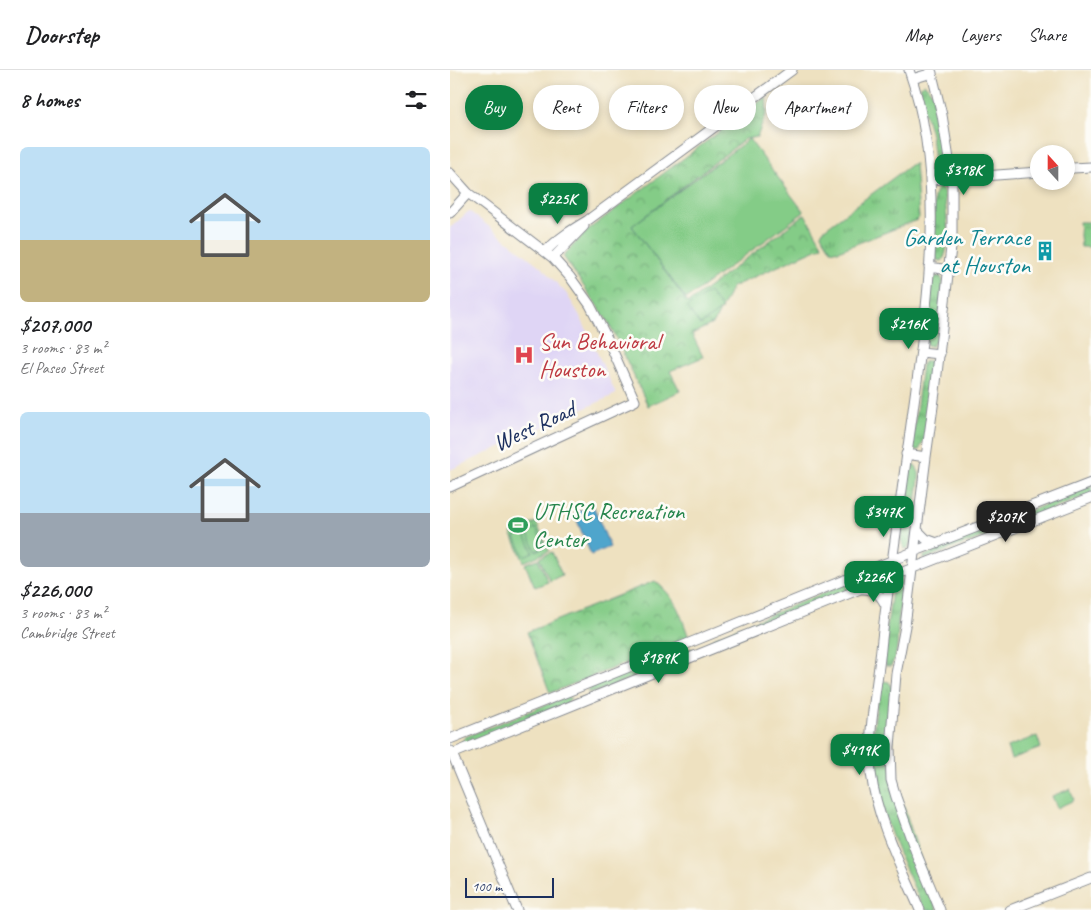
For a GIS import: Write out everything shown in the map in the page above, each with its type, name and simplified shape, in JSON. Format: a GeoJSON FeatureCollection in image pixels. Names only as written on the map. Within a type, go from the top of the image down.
{"type":"FeatureCollection","features":[{"type":"Feature","properties":{"kind":"street"},"geometry":{"type":"LineString","coordinates":[[450,173],[468,193],[549,255],[580,230],[588,220],[792,70]]}},
{"type":"Feature","properties":{"kind":"street"},"geometry":{"type":"LineString","coordinates":[[920,910],[880,814],[871,772],[872,725],[886,606],[921,352],[932,216],[924,131],[911,75],[931,72],[942,116],[952,178],[952,238],[940,354],[905,626],[896,674],[890,738],[891,780],[915,850],[940,910]]}},
{"type":"Feature","properties":{"kind":"street"},"geometry":{"type":"LineString","coordinates":[[1075,168],[1091,167]]}},
{"type":"Feature","properties":{"kind":"street"},"geometry":{"type":"LineString","coordinates":[[930,180],[1030,173]]}},
{"type":"Feature","properties":{"kind":"street"},"geometry":{"type":"LineString","coordinates":[[450,214],[468,193]]}},
{"type":"Feature","properties":{"kind":"street","name":"West Road"},"geometry":{"type":"LineString","coordinates":[[450,487],[635,401],[590,305],[570,277],[549,255]]}},
{"type":"Feature","properties":{"kind":"street"},"geometry":{"type":"LineString","coordinates":[[929,267],[949,270]]}},
{"type":"Feature","properties":{"kind":"street"},"geometry":{"type":"LineString","coordinates":[[921,352],[940,354]]}},
{"type":"Feature","properties":{"kind":"street"},"geometry":{"type":"LineString","coordinates":[[906,454],[926,457]]}},
{"type":"Feature","properties":{"kind":"street"},"geometry":{"type":"LineString","coordinates":[[450,739],[893,560],[1091,483]]}},
{"type":"Feature","properties":{"kind":"street"},"geometry":{"type":"LineString","coordinates":[[516,910],[451,752],[584,701],[1000,532],[1091,498]]}},
{"type":"Feature","properties":{"kind":"street"},"geometry":{"type":"LineString","coordinates":[[996,520],[1000,532]]}},
{"type":"Feature","properties":{"kind":"street"},"geometry":{"type":"LineString","coordinates":[[916,530],[926,539],[937,543]]}},
{"type":"Feature","properties":{"kind":"street"},"geometry":{"type":"LineString","coordinates":[[857,590],[866,589],[875,592],[883,599],[886,606]]}},
{"type":"Feature","properties":{"kind":"street"},"geometry":{"type":"LineString","coordinates":[[699,640],[702,653]]}},
{"type":"Feature","properties":{"kind":"street"},"geometry":{"type":"LineString","coordinates":[[879,672],[896,674]]}},
{"type":"Feature","properties":{"kind":"street"},"geometry":{"type":"LineString","coordinates":[[579,688],[584,701]]}},
{"type":"Feature","properties":{"kind":"street"},"geometry":{"type":"LineString","coordinates":[[1010,910],[1091,878]]}},
{"type":"Feature","properties":{"kind":"shaded area","name":"Sun Behavioral Houston"},"geometry":{"type":"Polygon","coordinates":[[[469,211],[541,267],[566,293],[580,316],[616,394],[450,470],[450,228],[469,211]]]}},
{"type":"Feature","properties":{"kind":"green space"},"geometry":{"type":"Polygon","coordinates":[[[925,84],[933,94],[939,122],[944,150],[942,170],[938,170],[935,162],[930,129],[920,98],[921,85],[925,84]]]}},
{"type":"Feature","properties":{"kind":"green space"},"geometry":{"type":"Polygon","coordinates":[[[766,97],[766,114],[757,137],[745,139],[632,226],[688,303],[805,214],[823,246],[732,287],[714,323],[692,334],[703,357],[670,371],[680,391],[648,406],[609,323],[563,256],[589,229],[722,130],[756,130],[756,104],[766,97]]]}},
{"type":"Feature","properties":{"kind":"green space"},"geometry":{"type":"Polygon","coordinates":[[[749,139],[804,212],[686,299],[632,226],[749,139]]]}},
{"type":"Feature","properties":{"kind":"green space"},"geometry":{"type":"Polygon","coordinates":[[[912,164],[915,164],[919,218],[838,251],[831,250],[821,234],[823,230],[912,164]]]}},
{"type":"Feature","properties":{"kind":"green space"},"geometry":{"type":"Polygon","coordinates":[[[937,188],[941,188],[944,193],[947,218],[947,247],[942,261],[937,260],[934,250],[934,197],[937,188]]]}},
{"type":"Feature","properties":{"kind":"green space"},"geometry":{"type":"Polygon","coordinates":[[[1079,222],[1090,222],[1091,247],[1081,247],[1079,222]]]}},
{"type":"Feature","properties":{"kind":"green space"},"geometry":{"type":"Polygon","coordinates":[[[936,276],[941,277],[943,282],[937,337],[932,346],[927,345],[925,338],[932,282],[936,276]]]}},
{"type":"Feature","properties":{"kind":"green space"},"geometry":{"type":"Polygon","coordinates":[[[709,292],[722,309],[700,325],[687,307],[709,292]]]}},
{"type":"Feature","properties":{"kind":"green space"},"geometry":{"type":"Polygon","coordinates":[[[925,361],[930,361],[932,379],[925,439],[919,450],[914,450],[912,446],[922,365],[925,361]]]}},
{"type":"Feature","properties":{"kind":"green space"},"geometry":{"type":"Polygon","coordinates":[[[911,465],[916,466],[919,479],[912,537],[908,548],[904,549],[901,539],[906,474],[911,465]]]}},
{"type":"Feature","properties":{"kind":"green space"},"geometry":{"type":"Polygon","coordinates":[[[1091,486],[1091,494],[1006,527],[1004,523],[1013,518],[1091,486]]]}},
{"type":"Feature","properties":{"kind":"green space"},"geometry":{"type":"Polygon","coordinates":[[[536,522],[549,551],[524,562],[511,533],[536,522]]]}},
{"type":"Feature","properties":{"kind":"green space"},"geometry":{"type":"Polygon","coordinates":[[[536,528],[545,547],[536,551],[527,532],[536,528]]]}},
{"type":"Feature","properties":{"kind":"green space"},"geometry":{"type":"Polygon","coordinates":[[[983,529],[990,529],[991,531],[988,535],[924,559],[924,556],[983,529]]]}},
{"type":"Feature","properties":{"kind":"green space"},"geometry":{"type":"Polygon","coordinates":[[[524,533],[533,552],[524,556],[515,537],[524,533]]]}},
{"type":"Feature","properties":{"kind":"green space"},"geometry":{"type":"Polygon","coordinates":[[[552,552],[562,575],[550,581],[539,558],[552,552]]]}},
{"type":"Feature","properties":{"kind":"green space"},"geometry":{"type":"Polygon","coordinates":[[[538,559],[548,582],[535,587],[525,564],[538,559]]]}},
{"type":"Feature","properties":{"kind":"green space"},"geometry":{"type":"Polygon","coordinates":[[[878,572],[879,576],[861,582],[833,597],[715,644],[708,643],[723,634],[878,572]]]}},
{"type":"Feature","properties":{"kind":"green space"},"geometry":{"type":"Polygon","coordinates":[[[655,581],[673,600],[689,638],[550,693],[527,632],[655,581]]]}},
{"type":"Feature","properties":{"kind":"green space"},"geometry":{"type":"Polygon","coordinates":[[[895,582],[899,582],[901,592],[897,645],[894,661],[891,666],[886,666],[883,655],[892,591],[895,582]]]}},
{"type":"Feature","properties":{"kind":"green space"},"geometry":{"type":"Polygon","coordinates":[[[687,648],[694,649],[692,654],[595,692],[587,692],[591,687],[687,648]]]}},
{"type":"Feature","properties":{"kind":"green space"},"geometry":{"type":"Polygon","coordinates":[[[883,681],[889,682],[892,688],[887,754],[937,910],[924,910],[897,849],[878,788],[874,766],[873,736],[880,686],[883,681]]]}},
{"type":"Feature","properties":{"kind":"green space"},"geometry":{"type":"Polygon","coordinates":[[[566,697],[571,698],[567,703],[469,744],[462,742],[465,737],[566,697]]]}},
{"type":"Feature","properties":{"kind":"green space"},"geometry":{"type":"Polygon","coordinates":[[[1037,736],[1041,748],[1011,759],[1007,747],[1037,736]]]}},
{"type":"Feature","properties":{"kind":"green space"},"geometry":{"type":"Polygon","coordinates":[[[1070,789],[1074,800],[1057,808],[1052,796],[1070,789]]]}},
{"type":"Feature","properties":{"kind":"water"},"geometry":{"type":"Polygon","coordinates":[[[593,505],[610,547],[591,555],[574,513],[593,505]]]}},
{"type":"Feature","properties":{"kind":"place","name":"Garden Terrace at Houston"},"geometry":{"type":"Point","coordinates":[1045,251]}},
{"type":"Feature","properties":{"kind":"place","name":"Sun Behavioral Houston"},"geometry":{"type":"Point","coordinates":[524,355]}},
{"type":"Feature","properties":{"kind":"place","name":"UTHSC Recreation Center"},"geometry":{"type":"Point","coordinates":[518,525]}}]}
